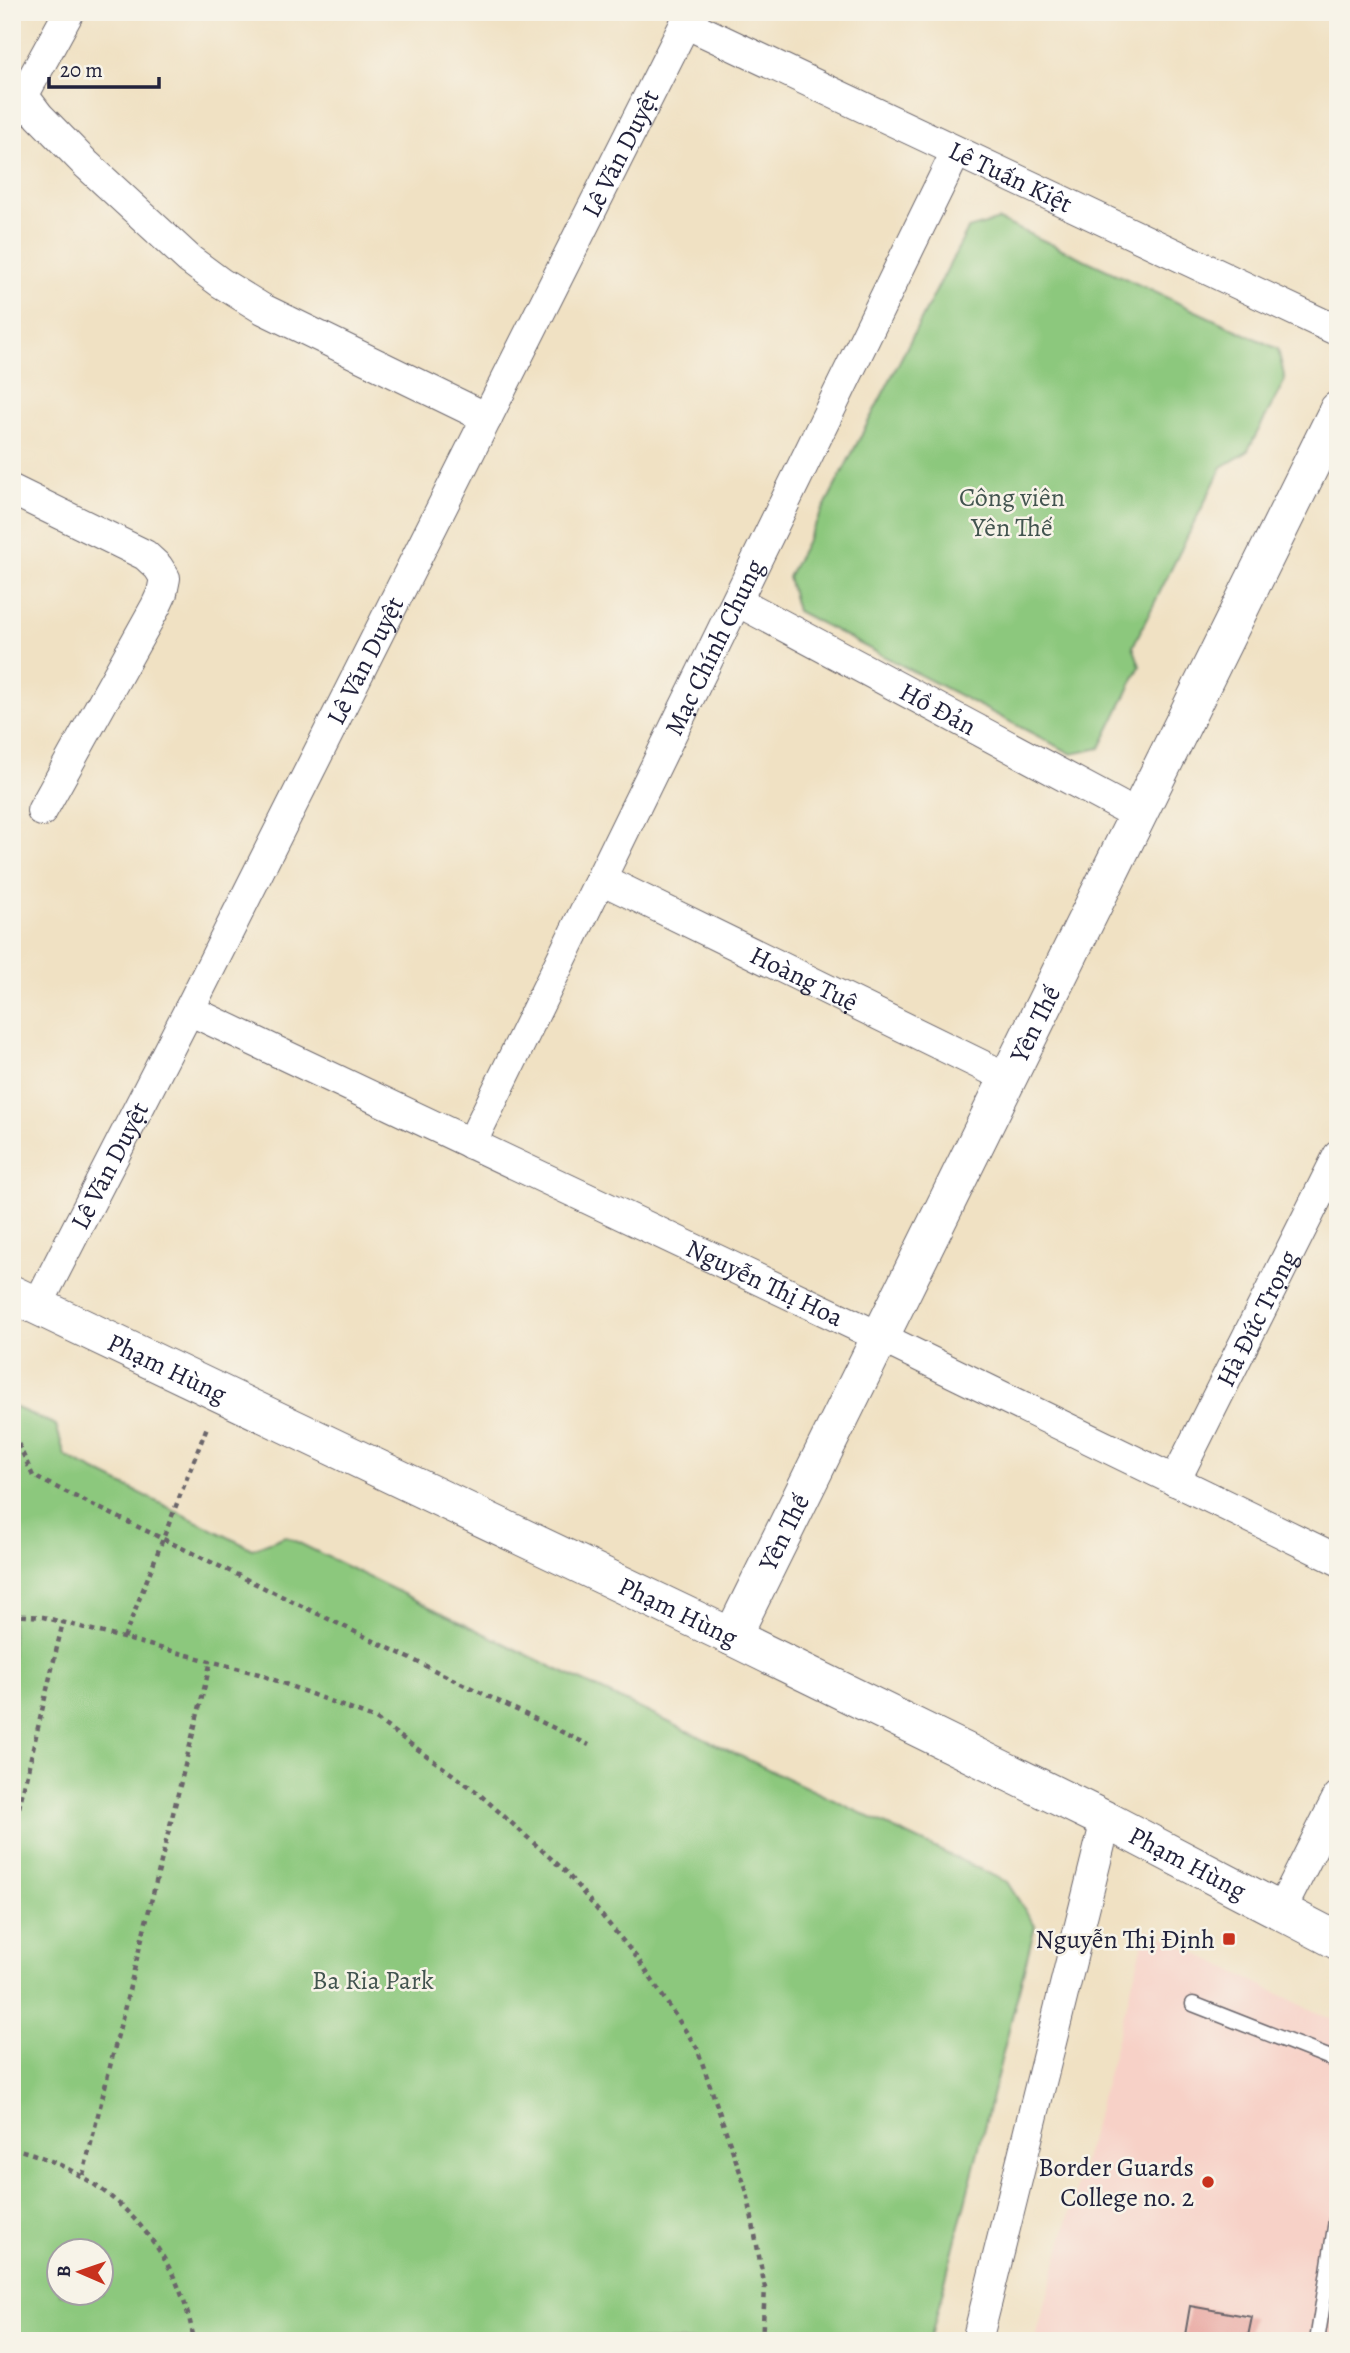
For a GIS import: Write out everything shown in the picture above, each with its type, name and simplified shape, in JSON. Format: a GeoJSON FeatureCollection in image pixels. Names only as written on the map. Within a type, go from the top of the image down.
{"type":"FeatureCollection","features":[{"type":"Feature","properties":{"kind":"street"},"geometry":{"type":"LineString","coordinates":[[69,12],[16,100],[39,116],[86,164],[190,260],[221,283],[263,309],[487,418]]}},
{"type":"Feature","properties":{"kind":"street","name":"Lê Tuấn Kiệt"},"geometry":{"type":"LineString","coordinates":[[688,18],[956,152],[1338,331]]}},
{"type":"Feature","properties":{"kind":"street","name":"Lê Văn Duyệt"},"geometry":{"type":"LineString","coordinates":[[24,1300],[189,1010],[688,18]]}},
{"type":"Feature","properties":{"kind":"street","name":"Mạc Chính Chung"},"geometry":{"type":"LineString","coordinates":[[471,1144],[956,152]]}},
{"type":"Feature","properties":{"kind":"street","name":"Yên Thế"},"geometry":{"type":"LineString","coordinates":[[732,1637],[1338,410]]}},
{"type":"Feature","properties":{"kind":"street"},"geometry":{"type":"LineString","coordinates":[[12,490],[145,555],[158,567],[164,578],[162,593],[156,606],[43,811]]}},
{"type":"Feature","properties":{"kind":"street","name":"Hồ Đản"},"geometry":{"type":"LineString","coordinates":[[737,601],[1137,816]]}},
{"type":"Feature","properties":{"kind":"street","name":"Hoàng Tuệ"},"geometry":{"type":"LineString","coordinates":[[601,879],[1008,1078]]}},
{"type":"Feature","properties":{"kind":"street","name":"Nguyễn Thị Hoa"},"geometry":{"type":"LineString","coordinates":[[189,1010],[880,1337],[1338,1560]]}},
{"type":"Feature","properties":{"kind":"street","name":"Hà Đức Trọng"},"geometry":{"type":"LineString","coordinates":[[1175,1481],[1338,1156]]}},
{"type":"Feature","properties":{"kind":"street","name":"Phạm Hùng"},"geometry":{"type":"LineString","coordinates":[[24,1300],[732,1637],[1106,1820],[1338,1941]]}},
{"type":"Feature","properties":{"kind":"street"},"geometry":{"type":"LineString","coordinates":[[1280,1912],[1338,1797]]}},
{"type":"Feature","properties":{"kind":"street"},"geometry":{"type":"LineString","coordinates":[[976,2341],[1106,1820]]}},
{"type":"Feature","properties":{"kind":"lane"},"geometry":{"type":"LineString","coordinates":[[1193,2004],[1328,2057],[1338,2064]]}},
{"type":"Feature","properties":{"kind":"lane"},"geometry":{"type":"LineString","coordinates":[[1317,2341],[1338,2208]]}},
{"type":"Feature","properties":{"kind":"path"},"geometry":{"type":"LineString","coordinates":[[124,1638],[220,1393]]}},
{"type":"Feature","properties":{"kind":"path"},"geometry":{"type":"LineString","coordinates":[[12,1437],[16,1438],[33,1476],[589,1745]]}},
{"type":"Feature","properties":{"kind":"path"},"geometry":{"type":"LineString","coordinates":[[12,1615],[43,1617],[259,1674],[376,1718],[477,1792],[565,1871],[638,1959],[697,2048],[747,2192],[765,2288],[762,2341]]}},
{"type":"Feature","properties":{"kind":"path"},"geometry":{"type":"LineString","coordinates":[[12,1838],[62,1622]]}},
{"type":"Feature","properties":{"kind":"path"},"geometry":{"type":"LineString","coordinates":[[83,2175],[211,1661]]}},
{"type":"Feature","properties":{"kind":"path"},"geometry":{"type":"LineString","coordinates":[[12,2148],[50,2159],[83,2175],[113,2197],[140,2223],[162,2253],[179,2286],[191,2321],[194,2341]]}},
{"type":"Feature","properties":{"kind":"shaded area","name":"Border Guards College no. 2"},"geometry":{"type":"Polygon","coordinates":[[[1147,1929],[1338,2023],[1338,2341],[1035,2341],[1147,1929]]]}},
{"type":"Feature","properties":{"kind":"green space","name":"Công viên Yên Thế"},"geometry":{"type":"Polygon","coordinates":[[[999,220],[1278,349],[1285,380],[1247,452],[1222,467],[1133,646],[1140,666],[1100,748],[1072,754],[797,611],[788,577],[968,229],[999,220]]]}},
{"type":"Feature","properties":{"kind":"green space","name":"Ba Ria Park"},"geometry":{"type":"Polygon","coordinates":[[[12,1406],[56,1425],[65,1456],[252,1549],[285,1536],[554,1668],[1007,1882],[1035,1926],[930,2341],[12,2341],[12,1406]]]}},
{"type":"Feature","properties":{"kind":"building"},"geometry":{"type":"Polygon","coordinates":[[[1190,2306],[1252,2317],[1247,2341],[1184,2341],[1190,2306]]]}},
{"type":"Feature","properties":{"kind":"place","name":"Nguyễn Thị Định"},"geometry":{"type":"Point","coordinates":[1229,1939]}},
{"type":"Feature","properties":{"kind":"place","name":"Border Guards College no. 2"},"geometry":{"type":"Point","coordinates":[1208,2182]}}]}
